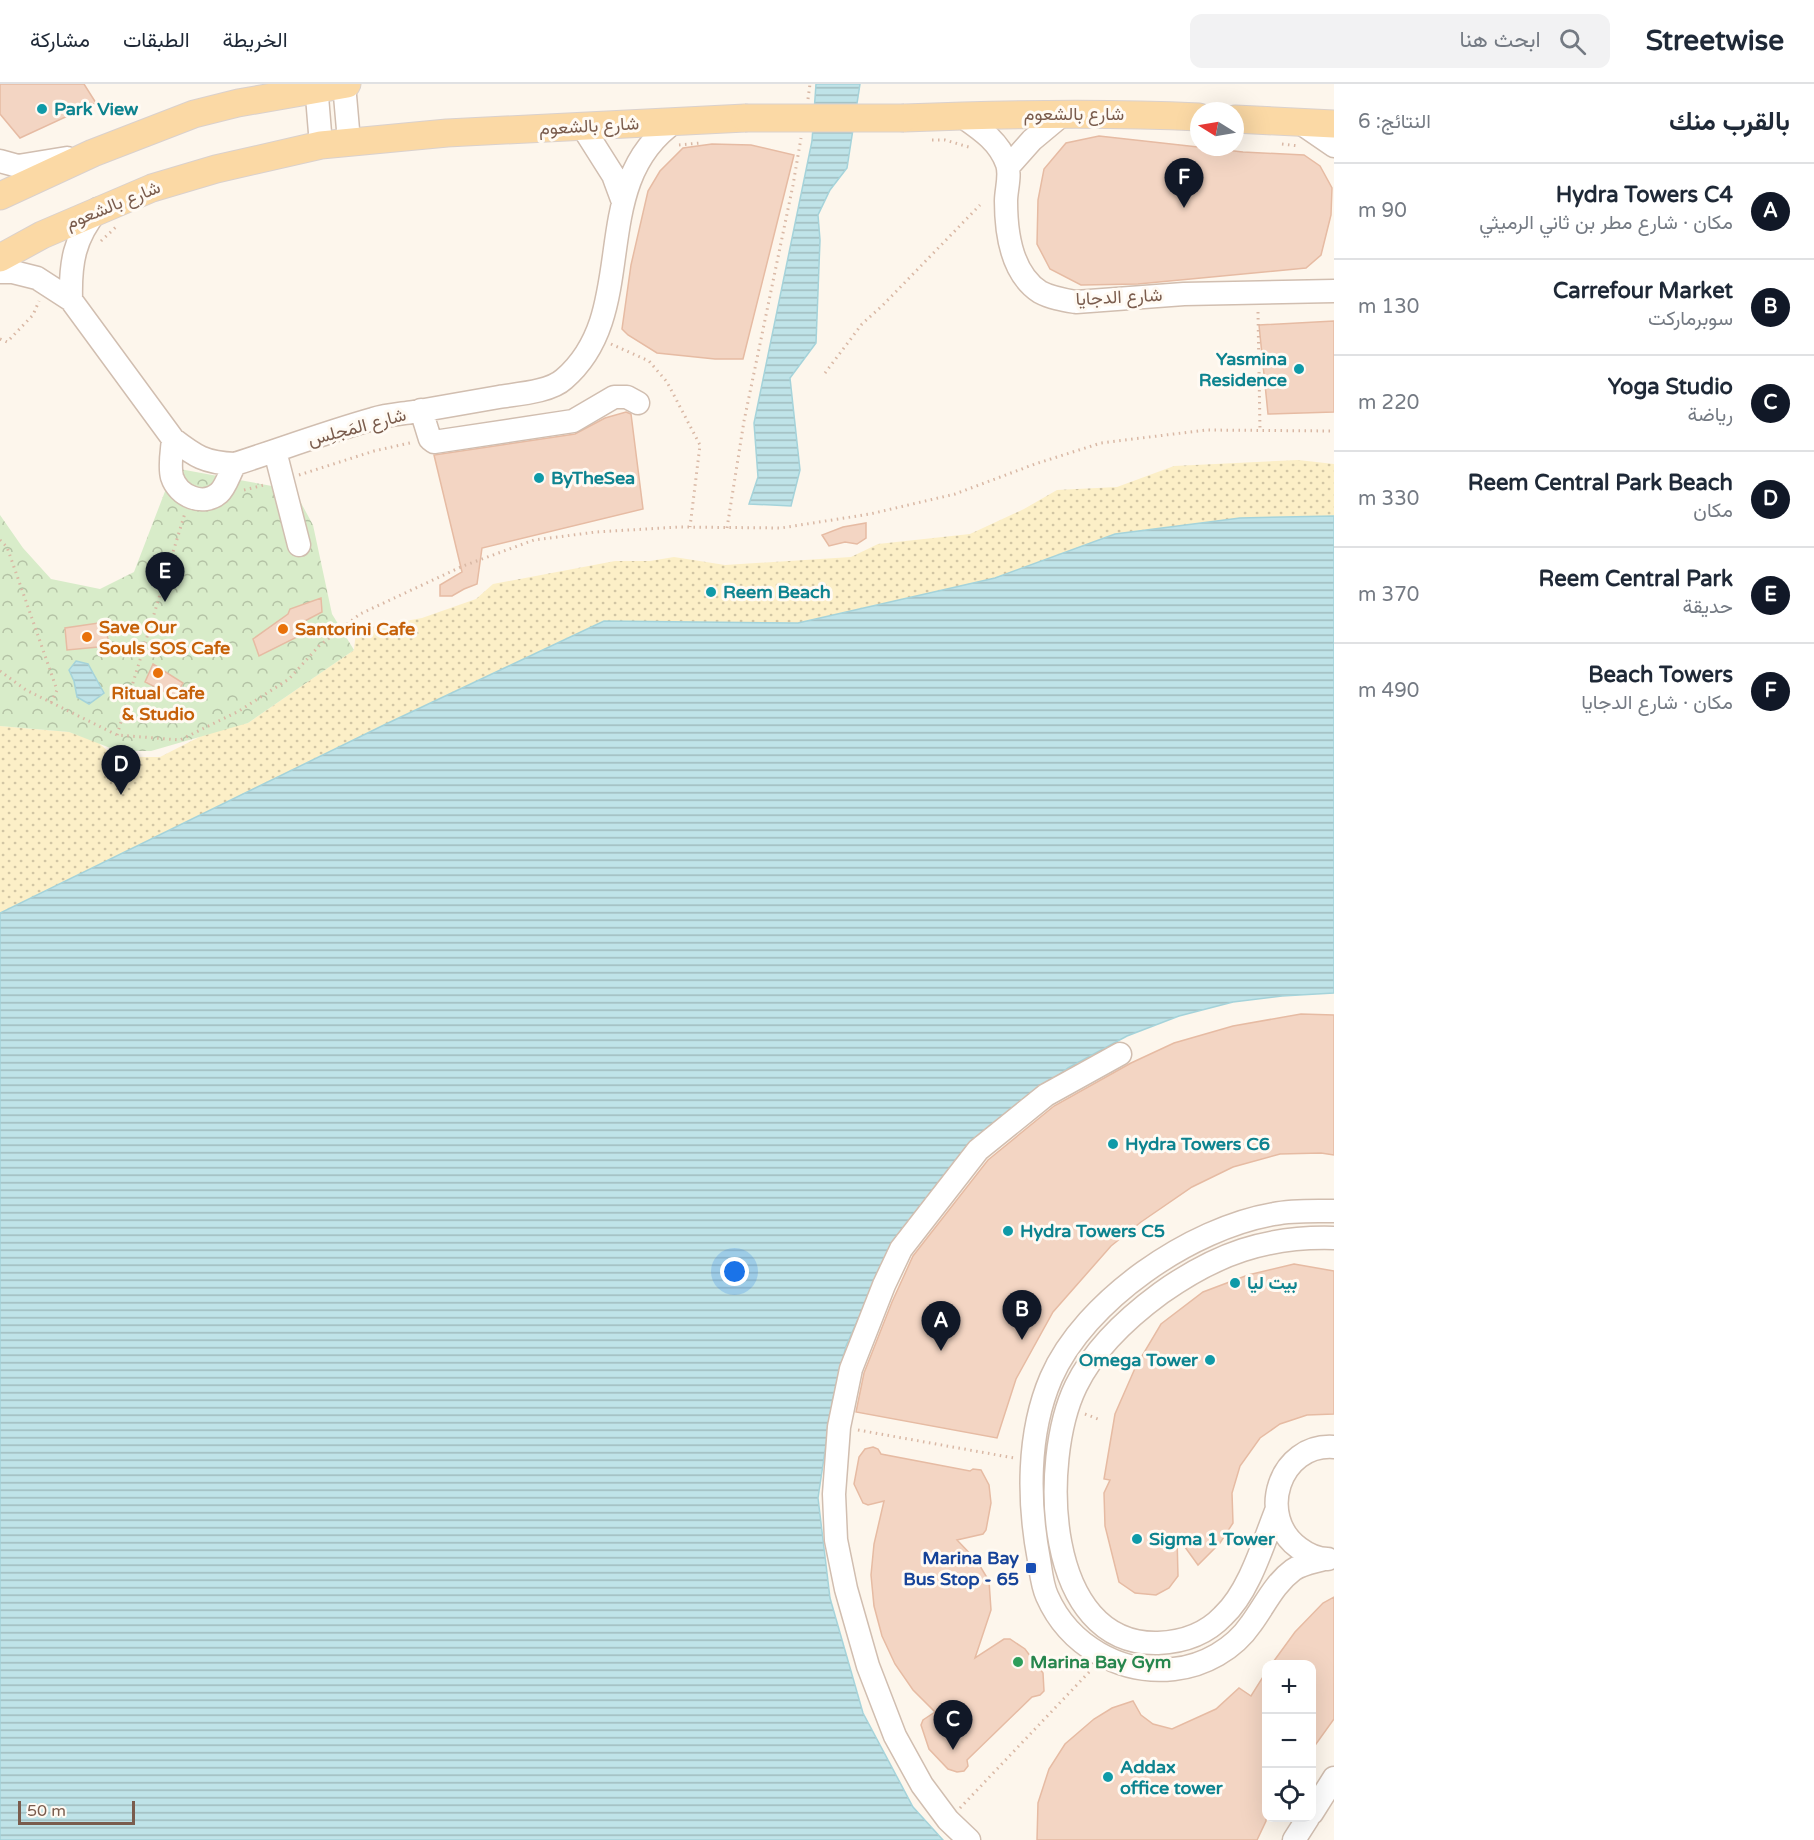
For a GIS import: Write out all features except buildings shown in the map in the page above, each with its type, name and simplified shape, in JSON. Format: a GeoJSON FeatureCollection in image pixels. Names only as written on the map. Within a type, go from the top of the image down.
{"type":"FeatureCollection","features":[{"type":"Feature","properties":{"kind":"main road"},"geometry":{"type":"LineString","coordinates":[[238,103],[262,84]]}},
{"type":"Feature","properties":{"kind":"main road"},"geometry":{"type":"LineString","coordinates":[[0,196],[93,153],[189,116],[317,86],[345,84]]}},
{"type":"Feature","properties":{"kind":"main road","name":"شارع بالشعوم"},"geometry":{"type":"LineString","coordinates":[[0,258],[42,235],[109,217],[163,185],[216,169],[321,145],[349,141],[582,126],[675,133],[745,118],[1138,114],[1190,117]]}},
{"type":"Feature","properties":{"kind":"main road"},"geometry":{"type":"LineString","coordinates":[[1244,121],[1301,134],[1334,124]]}},
{"type":"Feature","properties":{"kind":"street"},"geometry":{"type":"LineString","coordinates":[[345,84],[349,141]]}},
{"type":"Feature","properties":{"kind":"street"},"geometry":{"type":"LineString","coordinates":[[317,86],[321,145]]}},
{"type":"Feature","properties":{"kind":"street"},"geometry":{"type":"LineString","coordinates":[[960,115],[991,138],[1001,151],[1008,167],[1032,140],[1062,115]]}},
{"type":"Feature","properties":{"kind":"street"},"geometry":{"type":"LineString","coordinates":[[582,126],[613,175],[623,202]]}},
{"type":"Feature","properties":{"kind":"street","name":"شارع المَجلِس"},"geometry":{"type":"LineString","coordinates":[[0,272],[13,272],[37,278],[71,300],[173,439],[194,455],[215,464],[235,464],[375,418],[537,391],[562,381],[582,359],[596,337],[630,176],[642,154],[663,130],[675,133]]}},
{"type":"Feature","properties":{"kind":"street"},"geometry":{"type":"LineString","coordinates":[[1301,134],[1334,146]]}},
{"type":"Feature","properties":{"kind":"street"},"geometry":{"type":"LineString","coordinates":[[0,161],[18,165],[93,153]]}},
{"type":"Feature","properties":{"kind":"street","name":"شارع الدجايا"},"geometry":{"type":"LineString","coordinates":[[1008,167],[1006,224],[1015,262],[1030,284],[1042,293],[1076,302],[1139,290],[1258,293],[1334,291]]}},
{"type":"Feature","properties":{"kind":"street"},"geometry":{"type":"LineString","coordinates":[[71,300],[70,271],[77,243],[91,218],[109,217]]}},
{"type":"Feature","properties":{"kind":"street"},"geometry":{"type":"LineString","coordinates":[[421,410],[430,439],[434,442],[573,421],[614,397],[627,397],[638,403]]}},
{"type":"Feature","properties":{"kind":"street"},"geometry":{"type":"LineString","coordinates":[[173,439],[172,478],[183,495],[196,499],[210,498],[220,492],[235,464]]}},
{"type":"Feature","properties":{"kind":"street"},"geometry":{"type":"LineString","coordinates":[[275,451],[299,545]]}},
{"type":"Feature","properties":{"kind":"street"},"geometry":{"type":"LineString","coordinates":[[969,1840],[948,1820],[922,1785],[895,1736],[868,1666],[846,1589],[836,1540],[834,1494],[839,1427],[852,1369],[884,1285],[901,1249],[978,1150],[1046,1095],[1120,1054]]}},
{"type":"Feature","properties":{"kind":"street"},"geometry":{"type":"LineString","coordinates":[[1329,1559],[1296,1568],[1278,1583],[1250,1626],[1228,1649],[1215,1656],[1177,1669],[1158,1670],[1127,1666],[1104,1657],[1088,1647],[1071,1632],[1046,1595],[1034,1529],[1033,1461],[1040,1413],[1051,1378],[1069,1347],[1087,1324],[1122,1289],[1183,1248],[1240,1223],[1274,1214],[1334,1211]]}},
{"type":"Feature","properties":{"kind":"street"},"geometry":{"type":"LineString","coordinates":[[1276,1511],[1251,1571],[1239,1595],[1224,1616],[1207,1629],[1189,1638],[1170,1642],[1150,1643],[1124,1637],[1104,1627],[1090,1615],[1078,1599],[1067,1569],[1056,1500],[1059,1444],[1064,1417],[1076,1387],[1090,1362],[1130,1318],[1173,1285],[1220,1259],[1246,1248],[1277,1240],[1306,1237],[1334,1238]]}},
{"type":"Feature","properties":{"kind":"street"},"geometry":{"type":"LineString","coordinates":[[1329,1559],[1306,1554],[1292,1543],[1281,1528],[1276,1511],[1276,1493],[1282,1475],[1294,1461],[1310,1451],[1334,1447]]}},
{"type":"Feature","properties":{"kind":"street"},"geometry":{"type":"LineString","coordinates":[[1316,1805],[1334,1778]]}},
{"type":"Feature","properties":{"kind":"street"},"geometry":{"type":"LineString","coordinates":[[1294,1840],[1305,1822]]}},
{"type":"Feature","properties":{"kind":"path"},"geometry":{"type":"LineString","coordinates":[[806,106],[810,84]]}},
{"type":"Feature","properties":{"kind":"path"},"geometry":{"type":"LineString","coordinates":[[727,528],[744,422],[803,129]]}},
{"type":"Feature","properties":{"kind":"path"},"geometry":{"type":"LineString","coordinates":[[675,133],[708,142]]}},
{"type":"Feature","properties":{"kind":"path"},"geometry":{"type":"LineString","coordinates":[[1280,144],[1301,134]]}},
{"type":"Feature","properties":{"kind":"path"},"geometry":{"type":"LineString","coordinates":[[924,139],[945,140],[971,148]]}},
{"type":"Feature","properties":{"kind":"path"},"geometry":{"type":"LineString","coordinates":[[825,373],[862,324],[980,205]]}},
{"type":"Feature","properties":{"kind":"path"},"geometry":{"type":"LineString","coordinates":[[98,244],[109,217]]}},
{"type":"Feature","properties":{"kind":"path"},"geometry":{"type":"LineString","coordinates":[[1258,293],[1260,430]]}},
{"type":"Feature","properties":{"kind":"path"},"geometry":{"type":"LineString","coordinates":[[0,339],[7,342],[14,335],[33,315],[41,297]]}},
{"type":"Feature","properties":{"kind":"path"},"geometry":{"type":"LineString","coordinates":[[596,337],[649,361],[667,382],[700,445],[690,527]]}},
{"type":"Feature","properties":{"kind":"path"},"geometry":{"type":"LineString","coordinates":[[0,671],[26,690],[117,735],[180,740],[239,711],[289,679],[319,646],[360,614],[463,566],[534,540],[596,532],[690,527],[781,528],[870,514],[955,494],[1035,464],[1101,443],[1206,430],[1334,431]]}},
{"type":"Feature","properties":{"kind":"path"},"geometry":{"type":"LineString","coordinates":[[220,492],[228,498],[231,493],[283,480],[374,451],[430,439]]}},
{"type":"Feature","properties":{"kind":"path"},"geometry":{"type":"LineString","coordinates":[[117,735],[190,497]]}},
{"type":"Feature","properties":{"kind":"path"},"geometry":{"type":"LineString","coordinates":[[0,540],[7,547],[57,690],[51,703]]}},
{"type":"Feature","properties":{"kind":"path"},"geometry":{"type":"LineString","coordinates":[[839,1427],[1033,1461]]}},
{"type":"Feature","properties":{"kind":"path"},"geometry":{"type":"LineString","coordinates":[[948,1820],[1104,1657]]}},
{"type":"Feature","properties":{"kind":"sand","name":"Reem Beach"},"geometry":{"type":"Polygon","coordinates":[[[1298,460],[1334,464],[1334,516],[1115,534],[995,578],[798,623],[604,621],[386,724],[0,913],[0,726],[69,732],[95,740],[115,757],[160,757],[215,729],[248,723],[354,650],[356,630],[422,618],[476,599],[493,584],[615,561],[650,561],[674,557],[725,565],[851,557],[878,544],[970,534],[1024,509],[1057,490],[1117,487],[1174,466],[1298,460]]]}},
{"type":"Feature","properties":{"kind":"green space"},"geometry":{"type":"Polygon","coordinates":[[[174,468],[294,490],[313,525],[332,614],[354,650],[248,723],[151,751],[118,751],[69,732],[0,726],[0,515],[23,548],[51,579],[100,589],[134,572],[174,468]]]}},
{"type":"Feature","properties":{"kind":"water"},"geometry":{"type":"Polygon","coordinates":[[[816,84],[860,84],[847,168],[830,190],[818,215],[820,240],[816,343],[790,378],[800,470],[791,506],[749,504],[758,477],[754,423],[812,141],[816,84]]]}},
{"type":"Feature","properties":{"kind":"water"},"geometry":{"type":"Polygon","coordinates":[[[1334,516],[1334,993],[1233,1002],[1179,1016],[1127,1036],[1068,1068],[976,1138],[889,1250],[846,1346],[833,1398],[818,1498],[830,1598],[863,1713],[913,1807],[943,1840],[0,1840],[0,913],[386,724],[604,621],[798,623],[995,578],[1115,534],[1240,518],[1334,516]]]}},
{"type":"Feature","properties":{"kind":"water"},"geometry":{"type":"Polygon","coordinates":[[[76,661],[88,664],[104,693],[89,704],[77,697],[69,670],[76,661]]]}},
{"type":"Feature","properties":{"kind":"place","name":"Park View"},"geometry":{"type":"Point","coordinates":[42,109]}},
{"type":"Feature","properties":{"kind":"place","name":"Beach Towers"},"geometry":{"type":"Point","coordinates":[1184,208]}},
{"type":"Feature","properties":{"kind":"place","name":"Yasmina Residence"},"geometry":{"type":"Point","coordinates":[1299,369]}},
{"type":"Feature","properties":{"kind":"place","name":"ByTheSea"},"geometry":{"type":"Point","coordinates":[539,478]}},
{"type":"Feature","properties":{"kind":"place","name":"Reem Beach"},"geometry":{"type":"Point","coordinates":[711,592]}},
{"type":"Feature","properties":{"kind":"place","name":"Reem Central Park"},"geometry":{"type":"Point","coordinates":[165,602]}},
{"type":"Feature","properties":{"kind":"place","name":"Santorini Cafe"},"geometry":{"type":"Point","coordinates":[283,629]}},
{"type":"Feature","properties":{"kind":"place","name":"Save Our Souls SOS Cafe"},"geometry":{"type":"Point","coordinates":[87,637]}},
{"type":"Feature","properties":{"kind":"place","name":"Ritual Cafe & Studio"},"geometry":{"type":"Point","coordinates":[158,673]}},
{"type":"Feature","properties":{"kind":"place","name":"Reem Central Park Beach"},"geometry":{"type":"Point","coordinates":[121,795]}},
{"type":"Feature","properties":{"kind":"place","name":"Hydra Towers C6"},"geometry":{"type":"Point","coordinates":[1113,1144]}},
{"type":"Feature","properties":{"kind":"place","name":"Hydra Towers C5"},"geometry":{"type":"Point","coordinates":[1008,1231]}},
{"type":"Feature","properties":{"kind":"place","name":"بيت ليا"},"geometry":{"type":"Point","coordinates":[1235,1283]}},
{"type":"Feature","properties":{"kind":"place","name":"Carrefour Market"},"geometry":{"type":"Point","coordinates":[1022,1340]}},
{"type":"Feature","properties":{"kind":"place","name":"Hydra Towers C4"},"geometry":{"type":"Point","coordinates":[941,1351]}},
{"type":"Feature","properties":{"kind":"place","name":"Omega Tower"},"geometry":{"type":"Point","coordinates":[1210,1360]}},
{"type":"Feature","properties":{"kind":"place","name":"Sigma 1 Tower"},"geometry":{"type":"Point","coordinates":[1137,1539]}},
{"type":"Feature","properties":{"kind":"place","name":"Marina Bay Bus Stop - 65"},"geometry":{"type":"Point","coordinates":[1031,1568]}},
{"type":"Feature","properties":{"kind":"place","name":"Marina Bay Gym"},"geometry":{"type":"Point","coordinates":[1018,1662]}},
{"type":"Feature","properties":{"kind":"place","name":"Yoga Studio"},"geometry":{"type":"Point","coordinates":[953,1750]}},
{"type":"Feature","properties":{"kind":"place","name":"Addax office tower"},"geometry":{"type":"Point","coordinates":[1108,1777]}}]}
